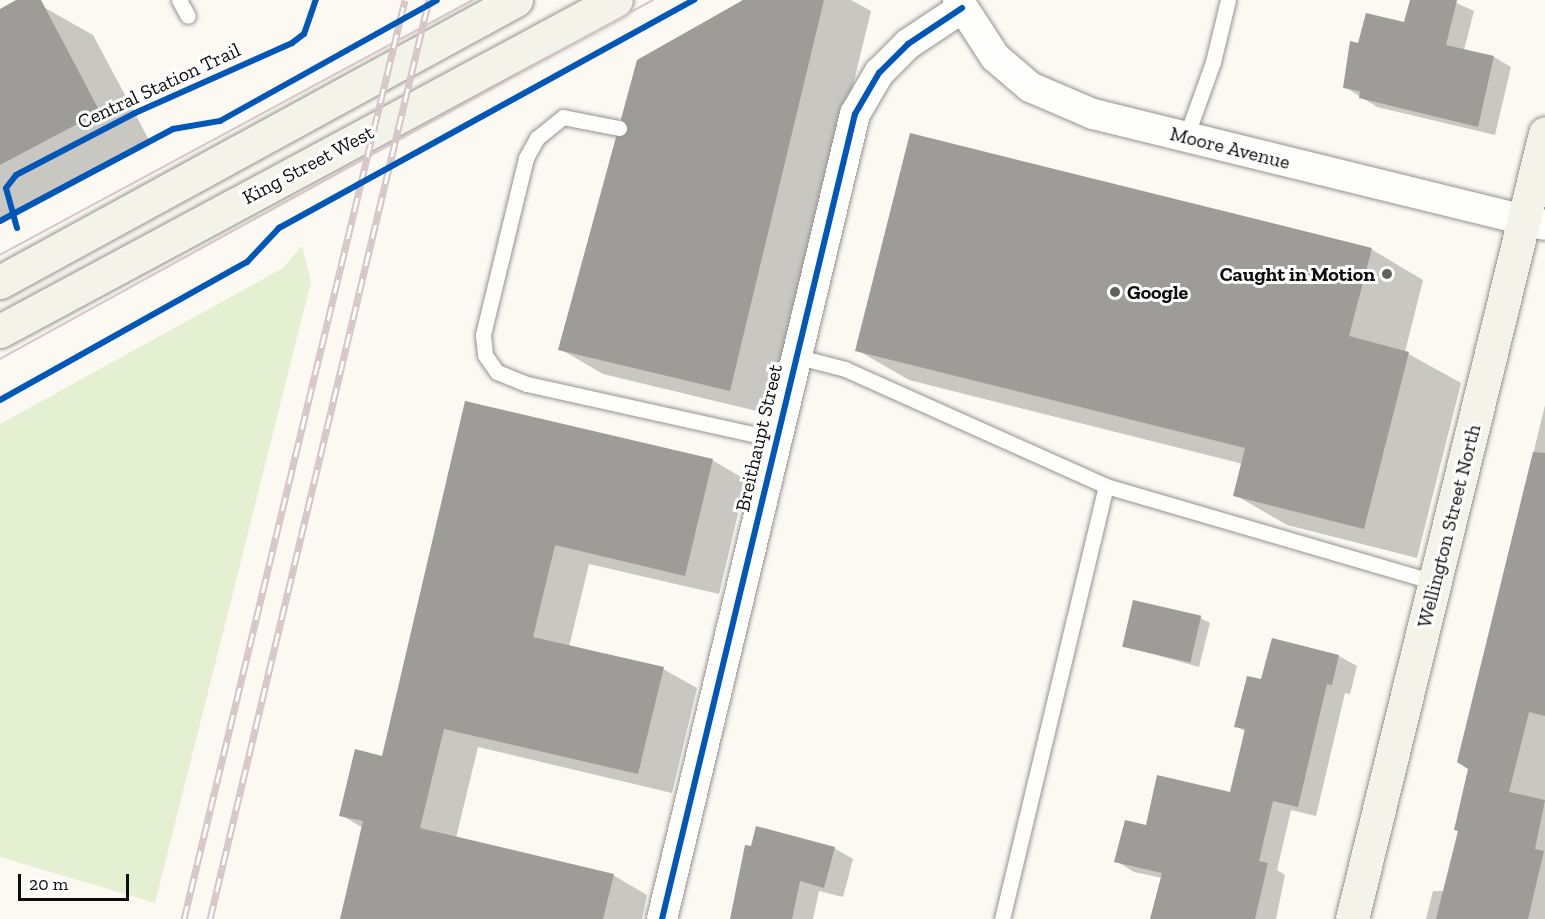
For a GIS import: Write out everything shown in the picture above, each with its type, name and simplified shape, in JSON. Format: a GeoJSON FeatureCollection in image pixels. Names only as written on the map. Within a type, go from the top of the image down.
{"type":"FeatureCollection","features":[{"type":"Feature","properties":{"kind":"main road"},"geometry":{"type":"LineString","coordinates":[[0,282],[516,0]]}},
{"type":"Feature","properties":{"kind":"main road","name":"King Street West"},"geometry":{"type":"LineString","coordinates":[[0,331],[616,0]]}},
{"type":"Feature","properties":{"kind":"main road","name":"Wellington Street North"},"geometry":{"type":"LineString","coordinates":[[1352,919],[1435,582],[1535,223],[1545,133]]}},
{"type":"Feature","properties":{"kind":"street","name":"Moore Avenue"},"geometry":{"type":"LineString","coordinates":[[960,4],[995,57],[1030,87],[1093,114],[1535,223]]}},
{"type":"Feature","properties":{"kind":"street","name":"Breithaupt Street"},"geometry":{"type":"LineString","coordinates":[[662,919],[795,356],[855,114],[879,74],[908,44],[960,4]]}},
{"type":"Feature","properties":{"kind":"lane"},"geometry":{"type":"LineString","coordinates":[[178,0],[188,16]]}},
{"type":"Feature","properties":{"kind":"lane"},"geometry":{"type":"LineString","coordinates":[[1186,137],[1213,62],[1228,0]]}},
{"type":"Feature","properties":{"kind":"lane"},"geometry":{"type":"LineString","coordinates":[[619,128],[563,117],[537,138],[526,158],[520,180],[483,335],[485,355],[497,372],[527,384],[776,439]]}},
{"type":"Feature","properties":{"kind":"lane"},"geometry":{"type":"LineString","coordinates":[[795,356],[845,369],[1106,486],[1435,582]]}},
{"type":"Feature","properties":{"kind":"lane"},"geometry":{"type":"LineString","coordinates":[[1002,919],[1106,486]]}},
{"type":"Feature","properties":{"kind":"green space"},"geometry":{"type":"Polygon","coordinates":[[[302,246],[311,282],[155,903],[0,857],[0,424],[283,268],[302,246]]]}},
{"type":"Feature","properties":{"kind":"building"},"geometry":{"type":"Polygon","coordinates":[[[16,0],[41,0],[100,112],[0,165],[0,9],[16,0]]]}},
{"type":"Feature","properties":{"kind":"building"},"geometry":{"type":"Polygon","coordinates":[[[743,0],[824,0],[730,391],[558,350],[616,137],[628,130],[621,119],[637,60],[743,0]]]}},
{"type":"Feature","properties":{"kind":"building"},"geometry":{"type":"Polygon","coordinates":[[[1410,0],[1457,0],[1446,45],[1494,56],[1478,127],[1359,98],[1360,91],[1343,88],[1350,41],[1358,43],[1366,13],[1404,22],[1410,0]]]}},
{"type":"Feature","properties":{"kind":"building","name":"Google"},"geometry":{"type":"Polygon","coordinates":[[[910,133],[1372,248],[1349,336],[1409,352],[1364,529],[1233,496],[1245,448],[855,351],[910,133]]]}},
{"type":"Feature","properties":{"kind":"building"},"geometry":{"type":"Polygon","coordinates":[[[465,401],[713,459],[685,576],[555,545],[533,637],[664,667],[638,774],[444,729],[420,828],[614,874],[603,919],[340,919],[363,821],[339,816],[355,749],[382,756],[465,401]]]}},
{"type":"Feature","properties":{"kind":"building"},"geometry":{"type":"Polygon","coordinates":[[[1533,452],[1545,453],[1545,716],[1529,712],[1509,792],[1545,800],[1535,849],[1544,851],[1528,919],[1436,919],[1458,831],[1454,830],[1468,769],[1457,762],[1533,452]]]}},
{"type":"Feature","properties":{"kind":"building"},"geometry":{"type":"Polygon","coordinates":[[[1133,600],[1201,616],[1190,663],[1122,647],[1133,600]]]}},
{"type":"Feature","properties":{"kind":"building"},"geometry":{"type":"Polygon","coordinates":[[[1272,638],[1339,655],[1332,685],[1327,684],[1298,807],[1273,801],[1259,861],[1268,863],[1255,919],[1150,919],[1162,873],[1114,862],[1125,820],[1146,825],[1157,775],[1230,792],[1245,729],[1234,727],[1247,676],[1261,679],[1272,638]]]}},
{"type":"Feature","properties":{"kind":"building"},"geometry":{"type":"Polygon","coordinates":[[[756,826],[835,847],[824,888],[800,881],[792,919],[730,919],[745,845],[751,846],[756,826]]]}},
{"type":"Feature","properties":{"kind":"tram line"},"geometry":{"type":"LineString","coordinates":[[0,255],[473,0]]}},
{"type":"Feature","properties":{"kind":"tram line"},"geometry":{"type":"LineString","coordinates":[[0,359],[653,0]]}},
{"type":"Feature","properties":{"kind":"railway"},"geometry":{"type":"LineString","coordinates":[[184,919],[405,0]]}},
{"type":"Feature","properties":{"kind":"railway"},"geometry":{"type":"LineString","coordinates":[[210,919],[429,0]]}},
{"type":"Feature","properties":{"kind":"cycle path","name":"Central Station Trail"},"geometry":{"type":"LineString","coordinates":[[17,228],[6,188],[16,175],[135,113],[292,43],[304,34],[316,0]]}},
{"type":"Feature","properties":{"kind":"cycle path"},"geometry":{"type":"LineString","coordinates":[[0,221],[173,129],[220,121],[437,0]]}},
{"type":"Feature","properties":{"kind":"cycle path"},"geometry":{"type":"LineString","coordinates":[[0,400],[247,262],[279,228],[694,0]]}},
{"type":"Feature","properties":{"kind":"cycle path"},"geometry":{"type":"LineString","coordinates":[[662,919],[855,114],[879,73],[908,44],[962,8]]}},
{"type":"Feature","properties":{"kind":"place","name":"Caught in Motion"},"geometry":{"type":"Point","coordinates":[1387,274]}},
{"type":"Feature","properties":{"kind":"place","name":"Google"},"geometry":{"type":"Point","coordinates":[1115,292]}}]}
